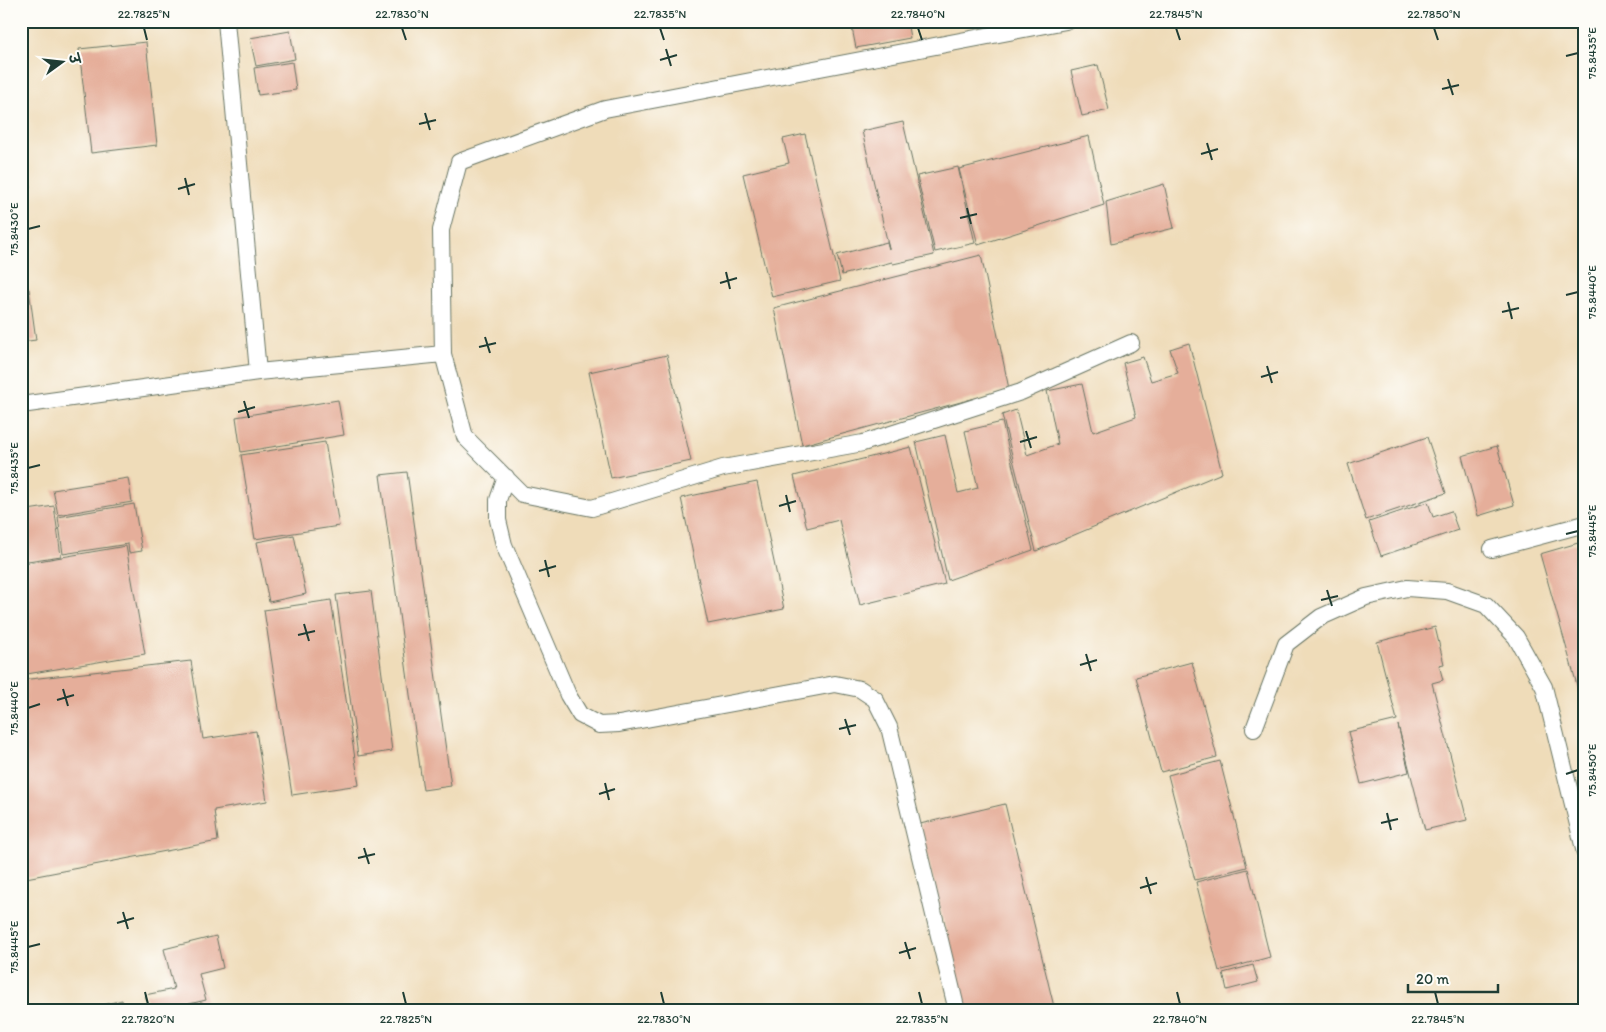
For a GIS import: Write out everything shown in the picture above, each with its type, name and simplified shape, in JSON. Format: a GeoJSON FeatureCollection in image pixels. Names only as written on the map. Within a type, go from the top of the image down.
{"type":"FeatureCollection","features":[{"type":"Feature","properties":{"kind":"lane"},"geometry":{"type":"LineString","coordinates":[[226,21],[258,372]]}},
{"type":"Feature","properties":{"kind":"lane"},"geometry":{"type":"LineString","coordinates":[[1066,21],[605,109],[458,162],[441,230],[443,354],[466,436],[522,494],[592,508],[723,468],[863,443],[1021,392],[1131,343]]}},
{"type":"Feature","properties":{"kind":"lane"},"geometry":{"type":"LineString","coordinates":[[21,405],[258,372],[443,354]]}},
{"type":"Feature","properties":{"kind":"lane"},"geometry":{"type":"LineString","coordinates":[[506,477],[498,500],[498,520],[504,544],[568,695],[580,715],[599,725],[619,724],[835,684],[860,689],[875,699],[889,727],[957,1011]]}},
{"type":"Feature","properties":{"kind":"lane"},"geometry":{"type":"LineString","coordinates":[[1492,549],[1585,524]]}},
{"type":"Feature","properties":{"kind":"lane"},"geometry":{"type":"LineString","coordinates":[[1254,729],[1286,644],[1321,617],[1366,597],[1406,588],[1447,591],[1486,605],[1516,637],[1544,687],[1585,853]]}},
{"type":"Feature","properties":{"kind":"building"},"geometry":{"type":"Polygon","coordinates":[[[885,21],[907,21],[910,38],[856,48],[852,28],[885,21]]]}},
{"type":"Feature","properties":{"kind":"building"},"geometry":{"type":"Polygon","coordinates":[[[290,31],[295,59],[256,66],[250,38],[290,31]]]}},
{"type":"Feature","properties":{"kind":"building"},"geometry":{"type":"Polygon","coordinates":[[[146,42],[157,145],[91,153],[79,49],[146,42]]]}},
{"type":"Feature","properties":{"kind":"building"},"geometry":{"type":"Polygon","coordinates":[[[292,62],[296,90],[258,95],[254,68],[292,62]]]}},
{"type":"Feature","properties":{"kind":"building"},"geometry":{"type":"Polygon","coordinates":[[[1098,65],[1109,110],[1082,116],[1071,71],[1098,65]]]}},
{"type":"Feature","properties":{"kind":"building"},"geometry":{"type":"Polygon","coordinates":[[[903,122],[934,255],[893,264],[892,262],[842,275],[837,255],[887,242],[889,249],[862,131],[903,122]]]}},
{"type":"Feature","properties":{"kind":"building"},"geometry":{"type":"Polygon","coordinates":[[[21,127],[30,188],[21,190],[21,127]]]}},
{"type":"Feature","properties":{"kind":"building"},"geometry":{"type":"Polygon","coordinates":[[[805,134],[840,281],[772,297],[743,174],[789,163],[783,139],[805,134]]]}},
{"type":"Feature","properties":{"kind":"building"},"geometry":{"type":"Polygon","coordinates":[[[1089,136],[1104,205],[978,245],[959,169],[1089,136]]]}},
{"type":"Feature","properties":{"kind":"building"},"geometry":{"type":"Polygon","coordinates":[[[958,167],[975,243],[935,252],[917,176],[958,167]]]}},
{"type":"Feature","properties":{"kind":"building"},"geometry":{"type":"Polygon","coordinates":[[[1164,184],[1174,228],[1111,244],[1106,202],[1164,184]]]}},
{"type":"Feature","properties":{"kind":"building"},"geometry":{"type":"Polygon","coordinates":[[[981,255],[1009,389],[802,445],[774,308],[981,255]]]}},
{"type":"Feature","properties":{"kind":"building"},"geometry":{"type":"Polygon","coordinates":[[[29,289],[36,340],[21,342],[21,290],[29,289]]]}},
{"type":"Feature","properties":{"kind":"building"},"geometry":{"type":"Polygon","coordinates":[[[1189,343],[1222,473],[1036,551],[1002,415],[1016,410],[1027,455],[1058,444],[1047,391],[1082,384],[1093,432],[1136,417],[1123,363],[1143,357],[1151,381],[1178,373],[1170,349],[1189,343]]]}},
{"type":"Feature","properties":{"kind":"building"},"geometry":{"type":"Polygon","coordinates":[[[667,355],[691,461],[611,478],[589,372],[667,355]]]}},
{"type":"Feature","properties":{"kind":"building"},"geometry":{"type":"Polygon","coordinates":[[[338,400],[344,435],[241,452],[236,417],[338,400]]]}},
{"type":"Feature","properties":{"kind":"building"},"geometry":{"type":"Polygon","coordinates":[[[1002,422],[1033,550],[948,580],[916,442],[945,435],[958,493],[978,488],[965,431],[1002,422]]]}},
{"type":"Feature","properties":{"kind":"building"},"geometry":{"type":"Polygon","coordinates":[[[1427,437],[1446,493],[1366,520],[1348,464],[1427,437]]]}},
{"type":"Feature","properties":{"kind":"building"},"geometry":{"type":"Polygon","coordinates":[[[325,442],[339,526],[255,539],[241,455],[325,442]]]}},
{"type":"Feature","properties":{"kind":"building"},"geometry":{"type":"Polygon","coordinates":[[[1497,446],[1514,505],[1478,516],[1462,456],[1497,446]]]}},
{"type":"Feature","properties":{"kind":"building"},"geometry":{"type":"Polygon","coordinates":[[[911,447],[945,584],[860,605],[839,520],[807,528],[794,476],[911,447]]]}},
{"type":"Feature","properties":{"kind":"building"},"geometry":{"type":"Polygon","coordinates":[[[407,472],[451,786],[423,790],[380,475],[407,472]]]}},
{"type":"Feature","properties":{"kind":"building"},"geometry":{"type":"Polygon","coordinates":[[[128,478],[132,502],[58,515],[53,490],[128,478]]]}},
{"type":"Feature","properties":{"kind":"building"},"geometry":{"type":"Polygon","coordinates":[[[757,482],[784,609],[708,624],[681,498],[757,482]]]}},
{"type":"Feature","properties":{"kind":"building"},"geometry":{"type":"Polygon","coordinates":[[[1428,502],[1433,517],[1451,511],[1458,530],[1381,556],[1369,522],[1428,502]]]}},
{"type":"Feature","properties":{"kind":"building"},"geometry":{"type":"Polygon","coordinates":[[[134,504],[142,551],[129,553],[128,544],[63,554],[58,517],[134,504]]]}},
{"type":"Feature","properties":{"kind":"building"},"geometry":{"type":"Polygon","coordinates":[[[54,506],[61,556],[21,562],[21,511],[54,506]]]}},
{"type":"Feature","properties":{"kind":"building"},"geometry":{"type":"Polygon","coordinates":[[[294,535],[306,594],[269,602],[257,542],[294,535]]]}},
{"type":"Feature","properties":{"kind":"building"},"geometry":{"type":"Polygon","coordinates":[[[1585,541],[1585,710],[1584,710],[1540,554],[1585,541]]]}},
{"type":"Feature","properties":{"kind":"building"},"geometry":{"type":"Polygon","coordinates":[[[126,546],[145,654],[21,675],[21,564],[126,546]]]}},
{"type":"Feature","properties":{"kind":"building"},"geometry":{"type":"Polygon","coordinates":[[[371,591],[392,751],[358,756],[336,595],[371,591]]]}},
{"type":"Feature","properties":{"kind":"building"},"geometry":{"type":"Polygon","coordinates":[[[331,600],[359,785],[292,795],[264,610],[331,600]]]}},
{"type":"Feature","properties":{"kind":"building"},"geometry":{"type":"Polygon","coordinates":[[[1435,627],[1444,664],[1439,665],[1443,680],[1432,683],[1467,820],[1425,830],[1398,725],[1409,772],[1361,784],[1348,732],[1397,720],[1377,642],[1435,627]]]}},
{"type":"Feature","properties":{"kind":"building"},"geometry":{"type":"Polygon","coordinates":[[[191,661],[203,739],[256,731],[267,801],[214,810],[218,841],[21,879],[21,680],[191,661]]]}},
{"type":"Feature","properties":{"kind":"building"},"geometry":{"type":"Polygon","coordinates":[[[1192,662],[1217,757],[1161,772],[1136,677],[1192,662]]]}},
{"type":"Feature","properties":{"kind":"building"},"geometry":{"type":"Polygon","coordinates":[[[1220,761],[1247,867],[1195,880],[1168,775],[1220,761]]]}},
{"type":"Feature","properties":{"kind":"building"},"geometry":{"type":"Polygon","coordinates":[[[1005,804],[1055,1011],[965,1011],[920,824],[1005,804]]]}},
{"type":"Feature","properties":{"kind":"building"},"geometry":{"type":"Polygon","coordinates":[[[1248,869],[1270,957],[1219,971],[1196,882],[1248,869]]]}},
{"type":"Feature","properties":{"kind":"building"},"geometry":{"type":"Polygon","coordinates":[[[216,936],[223,968],[199,974],[206,1000],[189,1004],[191,1011],[127,1011],[148,1005],[145,995],[174,989],[164,949],[216,936]]]}},
{"type":"Feature","properties":{"kind":"building"},"geometry":{"type":"Polygon","coordinates":[[[1253,965],[1258,982],[1227,990],[1223,973],[1253,965]]]}},
{"type":"Feature","properties":{"kind":"building"},"geometry":{"type":"Polygon","coordinates":[[[122,1000],[124,1011],[95,1011],[95,1007],[122,1000]]]}}]}
